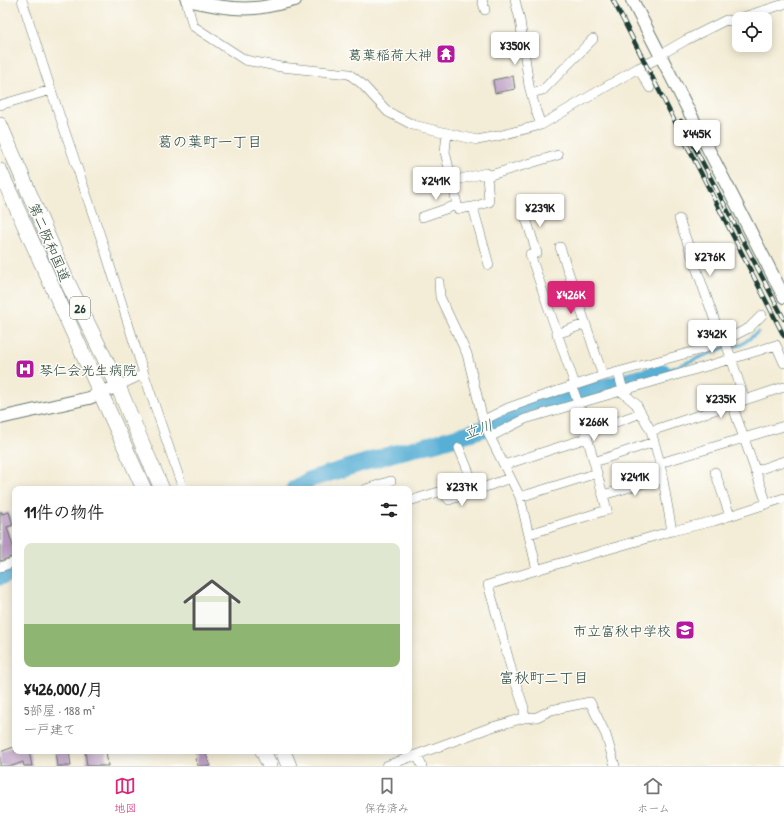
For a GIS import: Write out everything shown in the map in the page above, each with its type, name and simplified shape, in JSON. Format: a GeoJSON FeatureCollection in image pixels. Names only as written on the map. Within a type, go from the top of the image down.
{"type":"FeatureCollection","features":[{"type":"Feature","properties":{"kind":"highway","name":"第二阪和国道"},"geometry":{"type":"LineString","coordinates":[[0,125],[66,279],[118,386],[161,486]]}},
{"type":"Feature","properties":{"kind":"highway","name":"第二阪和国道"},"geometry":{"type":"LineString","coordinates":[[0,171],[143,486]]}},
{"type":"Feature","properties":{"kind":"highway"},"geometry":{"type":"LineString","coordinates":[[264,754],[270,766]]}},
{"type":"Feature","properties":{"kind":"highway"},"geometry":{"type":"LineString","coordinates":[[284,754],[289,766]]}},
{"type":"Feature","properties":{"kind":"street"},"geometry":{"type":"LineString","coordinates":[[22,0],[182,486]]}},
{"type":"Feature","properties":{"kind":"street"},"geometry":{"type":"LineString","coordinates":[[295,0],[256,8],[240,8],[187,0],[193,26],[245,60],[281,67],[349,74],[362,84],[388,112],[413,125],[477,140],[541,125],[638,68],[657,59],[660,55],[686,40],[726,20],[731,21],[784,4]]}},
{"type":"Feature","properties":{"kind":"street"},"geometry":{"type":"LineString","coordinates":[[482,0],[485,10]]}},
{"type":"Feature","properties":{"kind":"street"},"geometry":{"type":"LineString","coordinates":[[515,0],[520,20],[529,86],[541,125]]}},
{"type":"Feature","properties":{"kind":"street"},"geometry":{"type":"LineString","coordinates":[[632,0],[784,297]]}},
{"type":"Feature","properties":{"kind":"street"},"geometry":{"type":"LineString","coordinates":[[531,93],[543,90],[593,39]]}},
{"type":"Feature","properties":{"kind":"street"},"geometry":{"type":"LineString","coordinates":[[638,68],[650,88]]}},
{"type":"Feature","properties":{"kind":"street"},"geometry":{"type":"LineString","coordinates":[[0,105],[51,90]]}},
{"type":"Feature","properties":{"kind":"street"},"geometry":{"type":"LineString","coordinates":[[447,133],[445,152],[458,209],[473,207],[489,202],[487,176]]}},
{"type":"Feature","properties":{"kind":"street"},"geometry":{"type":"LineString","coordinates":[[452,181],[486,173],[487,176],[558,155]]}},
{"type":"Feature","properties":{"kind":"street"},"geometry":{"type":"LineString","coordinates":[[422,217],[457,205]]}},
{"type":"Feature","properties":{"kind":"street"},"geometry":{"type":"LineString","coordinates":[[473,207],[489,265]]}},
{"type":"Feature","properties":{"kind":"street"},"geometry":{"type":"LineString","coordinates":[[523,210],[533,253],[574,386],[577,402],[607,510],[529,534]]}},
{"type":"Feature","properties":{"kind":"street"},"geometry":{"type":"LineString","coordinates":[[679,219],[730,356],[744,400]]}},
{"type":"Feature","properties":{"kind":"street"},"geometry":{"type":"LineString","coordinates":[[560,247],[603,376]]}},
{"type":"Feature","properties":{"kind":"street"},"geometry":{"type":"LineString","coordinates":[[439,282],[440,297],[467,354],[484,421],[520,497],[537,570]]}},
{"type":"Feature","properties":{"kind":"street"},"geometry":{"type":"LineString","coordinates":[[484,421],[508,408],[603,376],[699,350],[724,341],[749,328],[762,315]]}},
{"type":"Feature","properties":{"kind":"street"},"geometry":{"type":"LineString","coordinates":[[557,334],[586,324]]}},
{"type":"Feature","properties":{"kind":"street"},"geometry":{"type":"LineString","coordinates":[[490,435],[524,419],[730,356],[776,345],[784,363]]}},
{"type":"Feature","properties":{"kind":"street"},"geometry":{"type":"LineString","coordinates":[[618,373],[622,389],[636,404],[651,431],[660,463],[672,531]]}},
{"type":"Feature","properties":{"kind":"street"},"geometry":{"type":"LineString","coordinates":[[0,418],[89,398],[144,374]]}},
{"type":"Feature","properties":{"kind":"street"},"geometry":{"type":"LineString","coordinates":[[651,431],[784,387]]}},
{"type":"Feature","properties":{"kind":"street"},"geometry":{"type":"LineString","coordinates":[[732,404],[767,504]]}},
{"type":"Feature","properties":{"kind":"street"},"geometry":{"type":"LineString","coordinates":[[504,465],[587,436],[641,414]]}},
{"type":"Feature","properties":{"kind":"street"},"geometry":{"type":"LineString","coordinates":[[660,463],[784,426]]}},
{"type":"Feature","properties":{"kind":"street"},"geometry":{"type":"LineString","coordinates":[[594,462],[654,442]]}},
{"type":"Feature","properties":{"kind":"street"},"geometry":{"type":"LineString","coordinates":[[459,448],[476,490]]}},
{"type":"Feature","properties":{"kind":"street"},"geometry":{"type":"LineString","coordinates":[[755,471],[784,461]]}},
{"type":"Feature","properties":{"kind":"street"},"geometry":{"type":"LineString","coordinates":[[715,472],[730,516]]}},
{"type":"Feature","properties":{"kind":"street"},"geometry":{"type":"LineString","coordinates":[[520,497],[597,473]]}},
{"type":"Feature","properties":{"kind":"street"},"geometry":{"type":"LineString","coordinates":[[412,500],[442,490],[449,500],[510,478]]}},
{"type":"Feature","properties":{"kind":"street"},"geometry":{"type":"LineString","coordinates":[[603,495],[662,478]]}},
{"type":"Feature","properties":{"kind":"street"},"geometry":{"type":"LineString","coordinates":[[381,486],[391,481]]}},
{"type":"Feature","properties":{"kind":"street"},"geometry":{"type":"LineString","coordinates":[[524,718],[524,708],[512,672],[488,585],[672,531],[714,521],[784,498]]}},
{"type":"Feature","properties":{"kind":"street"},"geometry":{"type":"LineString","coordinates":[[0,566],[12,563]]}},
{"type":"Feature","properties":{"kind":"street"},"geometry":{"type":"LineString","coordinates":[[386,766],[489,728],[524,718],[538,717],[551,710],[590,702],[606,735],[615,766]]}},
{"type":"Feature","properties":{"kind":"street"},"geometry":{"type":"LineString","coordinates":[[417,755],[422,766]]}},
{"type":"Feature","properties":{"kind":"building"},"geometry":{"type":"Polygon","coordinates":[[[513,76],[515,89],[495,93],[493,80],[513,76]]]}},
{"type":"Feature","properties":{"kind":"building"},"geometry":{"type":"Polygon","coordinates":[[[0,512],[2,512],[2,514],[9,512],[12,525],[7,527],[12,543],[12,557],[0,561],[0,512]]]}},
{"type":"Feature","properties":{"kind":"building"},"geometry":{"type":"Polygon","coordinates":[[[12,748],[12,754],[30,754],[32,766],[24,766],[23,762],[12,766],[0,766],[0,752],[12,748]]]}},
{"type":"Feature","properties":{"kind":"building"},"geometry":{"type":"Polygon","coordinates":[[[55,754],[69,754],[71,766],[57,766],[55,754]]]}},
{"type":"Feature","properties":{"kind":"building"},"geometry":{"type":"Polygon","coordinates":[[[85,754],[106,754],[108,766],[87,766],[85,754]]]}},
{"type":"Feature","properties":{"kind":"building"},"geometry":{"type":"Polygon","coordinates":[[[196,754],[206,754],[210,766],[198,766],[195,759],[197,758],[196,754]]]}},
{"type":"Feature","properties":{"kind":"waterway"},"geometry":{"type":"LineString","coordinates":[[663,372],[726,347],[741,345],[758,332]]}},
{"type":"Feature","properties":{"kind":"waterway","name":"立川"},"geometry":{"type":"LineString","coordinates":[[299,486],[311,479],[395,453],[486,428],[509,416],[607,386],[663,372]]}},
{"type":"Feature","properties":{"kind":"waterway","name":"立川"},"geometry":{"type":"LineString","coordinates":[[0,577],[12,573]]}},
{"type":"Feature","properties":{"kind":"railway"},"geometry":{"type":"LineString","coordinates":[[613,0],[784,336]]}},
{"type":"Feature","properties":{"kind":"railway"},"geometry":{"type":"LineString","coordinates":[[681,121],[784,319]]}},
{"type":"Feature","properties":{"kind":"place","name":"葛葉稲荷大神"},"geometry":{"type":"Point","coordinates":[446,54]}},
{"type":"Feature","properties":{"kind":"place","name":"琴仁会光生病院"},"geometry":{"type":"Point","coordinates":[25,369]}},
{"type":"Feature","properties":{"kind":"place","name":"市立富秋中学校"},"geometry":{"type":"Point","coordinates":[685,630]}},
{"type":"Feature","properties":{"kind":"district","name":"葛の葉町一丁目"},"geometry":{"type":"Point","coordinates":[210,141]}},
{"type":"Feature","properties":{"kind":"district","name":"富秋町二丁目"},"geometry":{"type":"Point","coordinates":[544,677]}}]}
